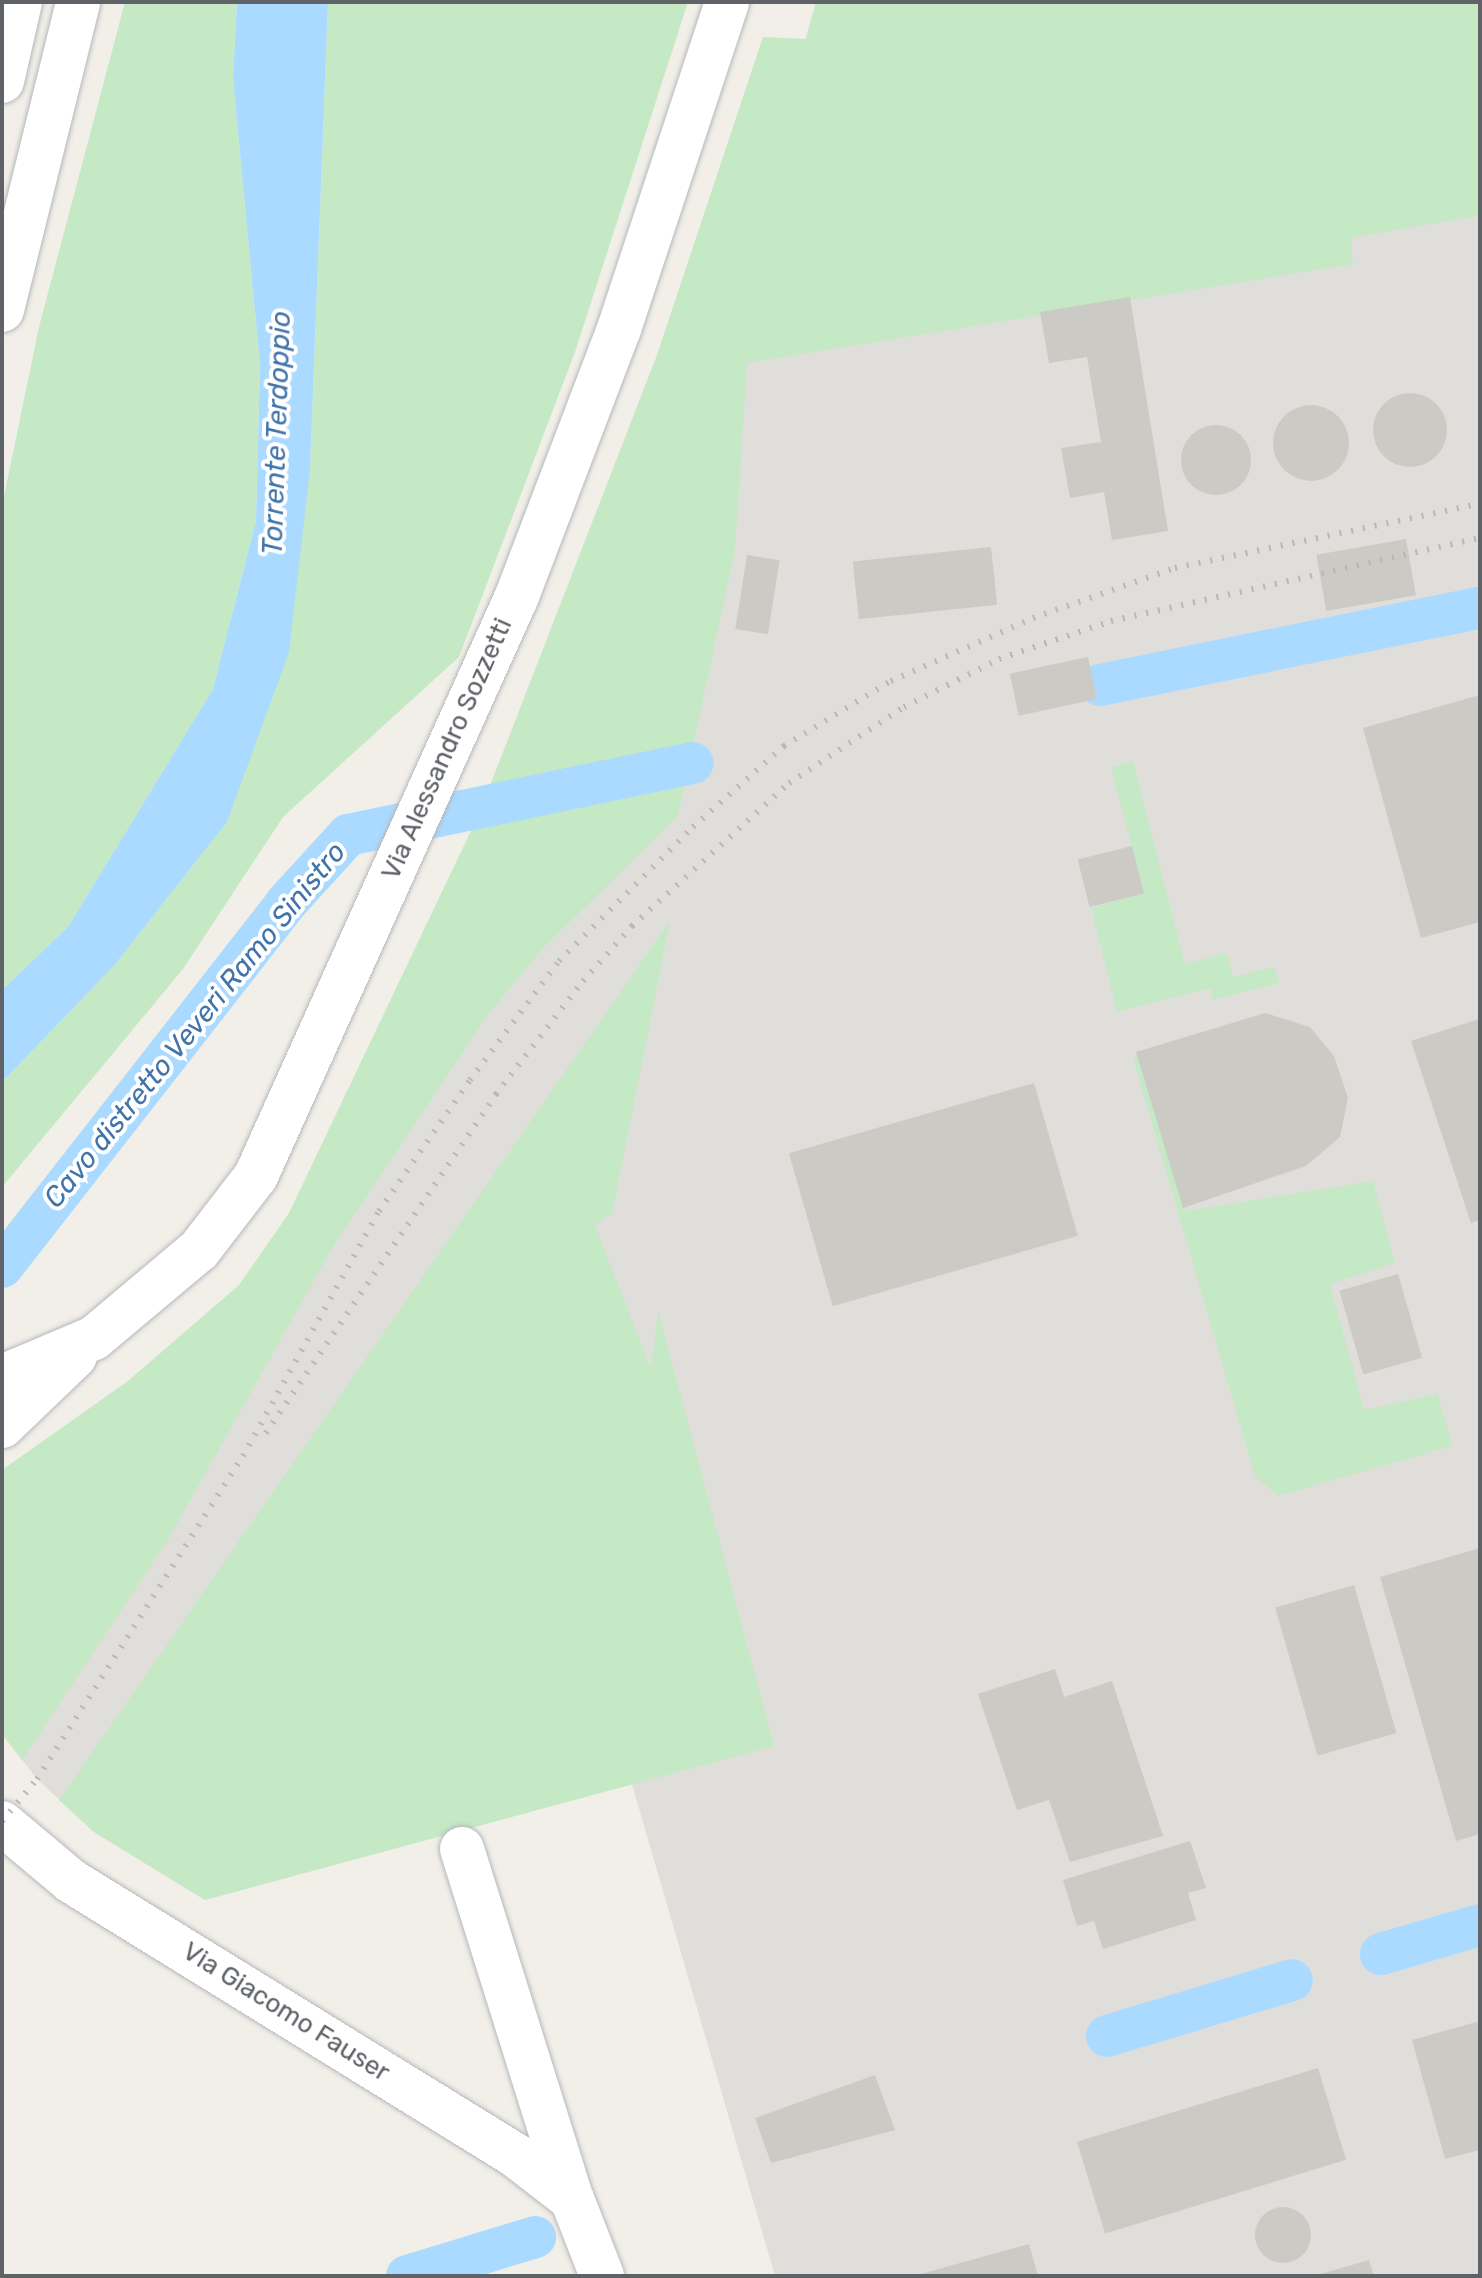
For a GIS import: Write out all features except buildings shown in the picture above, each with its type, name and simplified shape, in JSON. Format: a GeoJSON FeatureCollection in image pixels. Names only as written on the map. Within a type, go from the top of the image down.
{"type":"FeatureCollection","features":[{"type":"Feature","properties":{"kind":"street"},"geometry":{"type":"LineString","coordinates":[[2,81],[20,2]]}},
{"type":"Feature","properties":{"kind":"street"},"geometry":{"type":"LineString","coordinates":[[2,310],[78,2]]}},
{"type":"Feature","properties":{"kind":"street","name":"Via Alessandro Sozzetti"},"geometry":{"type":"LineString","coordinates":[[2,1377],[94,1338],[199,1250],[256,1176],[517,596],[619,329],[727,2]]}},
{"type":"Feature","properties":{"kind":"street"},"geometry":{"type":"LineString","coordinates":[[2,1426],[94,1338]]}},
{"type":"Feature","properties":{"kind":"street","name":"Via Giacomo Fauser"},"geometry":{"type":"LineString","coordinates":[[2,1823],[71,1881],[502,2146],[572,2199]]}},
{"type":"Feature","properties":{"kind":"street"},"geometry":{"type":"LineString","coordinates":[[462,1849],[572,2199],[602,2276]]}},
{"type":"Feature","properties":{"kind":"shaded area"},"geometry":{"type":"Polygon","coordinates":[[[816,2],[1480,2],[1480,2276],[775,2276],[631,1781],[205,1900],[94,1832],[37,1779],[2,1734],[261,1321],[779,133],[816,2]]]}},
{"type":"Feature","properties":{"kind":"green space"},"geometry":{"type":"Polygon","coordinates":[[[125,2],[237,2],[233,79],[260,365],[256,521],[213,689],[68,927],[2,990],[2,506],[39,327],[125,2]]]}},
{"type":"Feature","properties":{"kind":"green space"},"geometry":{"type":"Polygon","coordinates":[[[328,2],[688,2],[575,352],[459,657],[283,817],[183,969],[2,1187],[2,1082],[113,967],[227,822],[310,469],[328,2]]]}},
{"type":"Feature","properties":{"kind":"green space"},"geometry":{"type":"Polygon","coordinates":[[[816,2],[1480,2],[1480,226],[1477,216],[1351,238],[1353,264],[747,363],[735,550],[678,816],[541,950],[487,1016],[335,1243],[166,1543],[22,1760],[2,1734],[2,1470],[128,1381],[239,1285],[289,1213],[479,814],[657,355],[763,37],[806,39],[816,2]]]}},
{"type":"Feature","properties":{"kind":"green space"},"geometry":{"type":"Polygon","coordinates":[[[1133,761],[1185,964],[1227,953],[1233,977],[1275,967],[1279,983],[1213,1000],[1210,988],[1117,1012],[1091,908],[1144,893],[1111,767],[1133,761]]]}},
{"type":"Feature","properties":{"kind":"green space"},"geometry":{"type":"Polygon","coordinates":[[[670,921],[612,1214],[595,1225],[651,1369],[658,1310],[774,1746],[205,1900],[94,1832],[59,1800],[670,921]]]}},
{"type":"Feature","properties":{"kind":"green space"},"geometry":{"type":"Polygon","coordinates":[[[1140,1055],[1187,1211],[1373,1181],[1395,1263],[1330,1284],[1364,1410],[1438,1394],[1452,1446],[1278,1496],[1255,1476],[1133,1058],[1140,1055]]]}},
{"type":"Feature","properties":{"kind":"water","name":"Torrente Terdoppio"},"geometry":{"type":"Polygon","coordinates":[[[237,2],[328,2],[310,469],[289,652],[227,822],[113,967],[2,1082],[2,990],[68,927],[213,689],[256,521],[260,365],[233,79],[237,2]]]}},
{"type":"Feature","properties":{"kind":"waterway","name":"Cavo distretto Veveri Ramo Sinistro"},"geometry":{"type":"LineString","coordinates":[[1100,685],[1480,608]]}},
{"type":"Feature","properties":{"kind":"waterway","name":"Cavo distretto Veveri Ramo Sinistro"},"geometry":{"type":"LineString","coordinates":[[2,1267],[286,903],[348,835],[693,763]]}},
{"type":"Feature","properties":{"kind":"waterway"},"geometry":{"type":"LineString","coordinates":[[1381,1954],[1480,1925]]}},
{"type":"Feature","properties":{"kind":"waterway"},"geometry":{"type":"LineString","coordinates":[[1107,2036],[1292,1980]]}},
{"type":"Feature","properties":{"kind":"waterway"},"geometry":{"type":"LineString","coordinates":[[407,2276],[535,2237]]}},
{"type":"Feature","properties":{"kind":"railway"},"geometry":{"type":"LineString","coordinates":[[2,1821],[37,1779],[243,1456],[379,1211],[470,1080],[559,961],[693,827],[784,746],[891,681],[1033,618],[1175,568],[1480,504]]}},
{"type":"Feature","properties":{"kind":"railway"},"geometry":{"type":"LineString","coordinates":[[266,1433],[496,1094],[583,981],[632,926],[789,783],[904,707],[999,659],[1111,621],[1480,538]]}}]}
